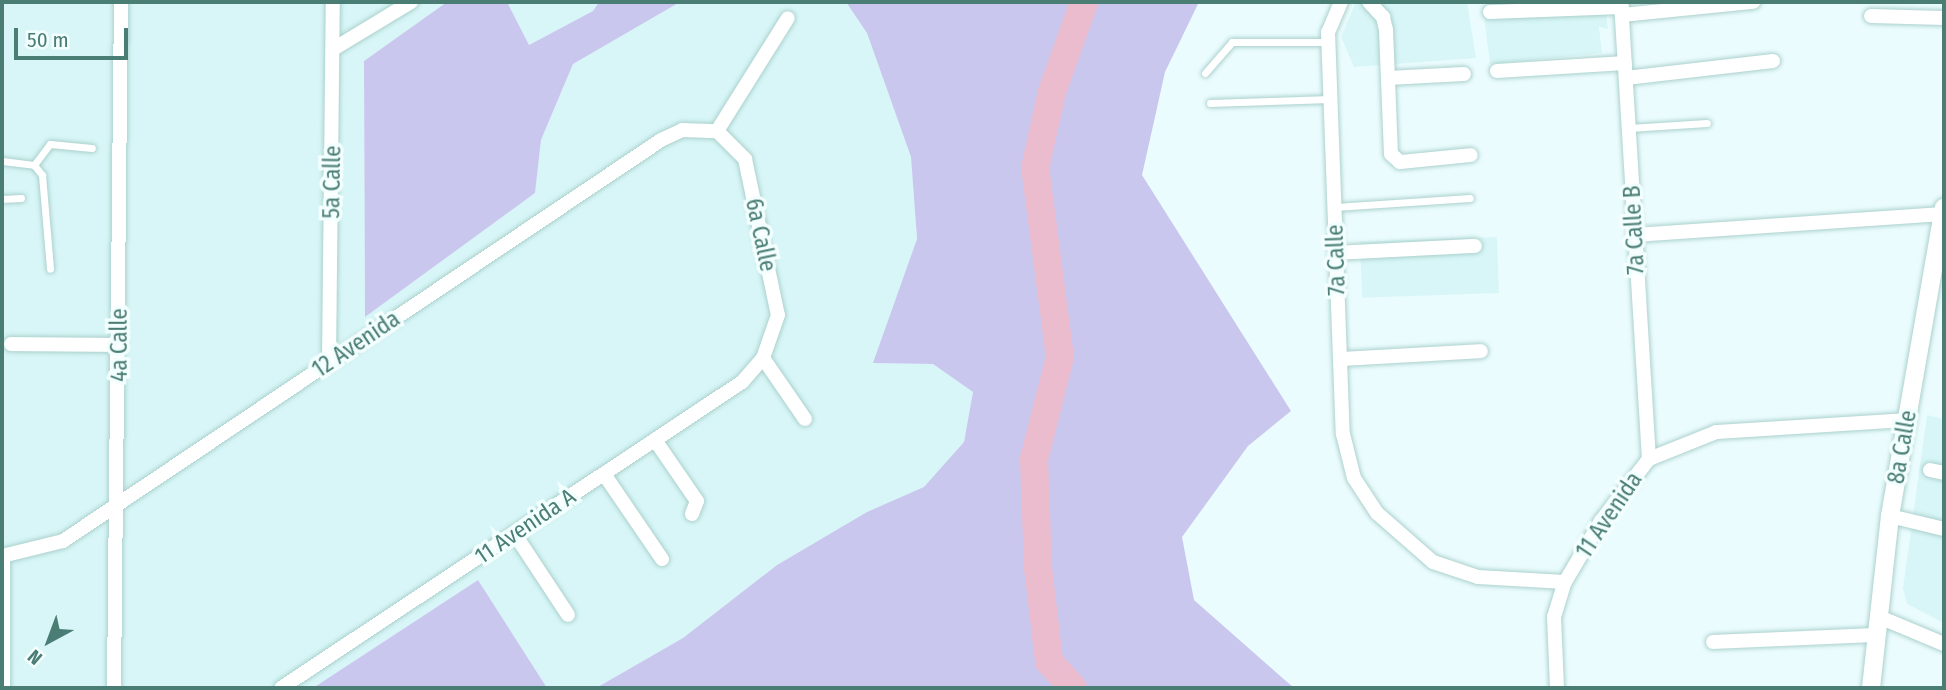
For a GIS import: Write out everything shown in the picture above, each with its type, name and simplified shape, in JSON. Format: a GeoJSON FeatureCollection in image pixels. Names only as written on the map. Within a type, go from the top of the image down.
{"type":"FeatureCollection","features":[{"type":"Feature","properties":{"kind":"street","name":"4a Calle"},"geometry":{"type":"LineString","coordinates":[[114,688],[118,506],[121,2]]}},
{"type":"Feature","properties":{"kind":"street","name":"5a Calle"},"geometry":{"type":"LineString","coordinates":[[329,362],[335,48],[333,2]]}},
{"type":"Feature","properties":{"kind":"street"},"geometry":{"type":"LineString","coordinates":[[335,48],[411,2]]}},
{"type":"Feature","properties":{"kind":"street","name":"7a Calle"},"geometry":{"type":"LineString","coordinates":[[1341,2],[1328,42],[1343,434],[1354,478],[1377,513]]}},
{"type":"Feature","properties":{"kind":"street"},"geometry":{"type":"LineString","coordinates":[[1369,2],[1383,17],[1394,159],[1471,155]]}},
{"type":"Feature","properties":{"kind":"street"},"geometry":{"type":"LineString","coordinates":[[1490,12],[1754,2]]}},
{"type":"Feature","properties":{"kind":"street","name":"7a Calle B"},"geometry":{"type":"LineString","coordinates":[[1622,8],[1649,459]]}},
{"type":"Feature","properties":{"kind":"street"},"geometry":{"type":"LineString","coordinates":[[1871,16],[1944,18]]}},
{"type":"Feature","properties":{"kind":"street"},"geometry":{"type":"LineString","coordinates":[[713,130],[788,18]]}},
{"type":"Feature","properties":{"kind":"street"},"geometry":{"type":"LineString","coordinates":[[1497,71],[1626,71],[1773,61]]}},
{"type":"Feature","properties":{"kind":"street"},"geometry":{"type":"LineString","coordinates":[[1388,78],[1464,74]]}},
{"type":"Feature","properties":{"kind":"street","name":"12 Avenida"},"geometry":{"type":"LineString","coordinates":[[2,556],[63,541],[661,140],[682,130],[713,130]]}},
{"type":"Feature","properties":{"kind":"street","name":"6a Calle"},"geometry":{"type":"LineString","coordinates":[[713,130],[745,159],[778,314],[763,358]]}},
{"type":"Feature","properties":{"kind":"street"},"geometry":{"type":"LineString","coordinates":[[1634,235],[1944,211]]}},
{"type":"Feature","properties":{"kind":"street","name":"8a Calle"},"geometry":{"type":"LineString","coordinates":[[1871,688],[1874,635],[1890,516],[1944,211]]}},
{"type":"Feature","properties":{"kind":"street"},"geometry":{"type":"LineString","coordinates":[[1336,253],[1475,246]]}},
{"type":"Feature","properties":{"kind":"street"},"geometry":{"type":"LineString","coordinates":[[11,344],[119,345]]}},
{"type":"Feature","properties":{"kind":"street"},"geometry":{"type":"LineString","coordinates":[[1340,359],[1481,351]]}},
{"type":"Feature","properties":{"kind":"street"},"geometry":{"type":"LineString","coordinates":[[763,358],[805,419]]}},
{"type":"Feature","properties":{"kind":"street","name":"11 Avenida A"},"geometry":{"type":"LineString","coordinates":[[281,688],[742,382],[763,358]]}},
{"type":"Feature","properties":{"kind":"street","name":"11 Avenida"},"geometry":{"type":"LineString","coordinates":[[1377,513],[1433,562],[1478,578],[1565,582],[1601,521],[1649,459],[1716,432],[1906,420]]}},
{"type":"Feature","properties":{"kind":"street"},"geometry":{"type":"LineString","coordinates":[[655,440],[697,501],[692,514]]}},
{"type":"Feature","properties":{"kind":"street"},"geometry":{"type":"LineString","coordinates":[[604,474],[662,559]]}},
{"type":"Feature","properties":{"kind":"street"},"geometry":{"type":"LineString","coordinates":[[1890,516],[1944,529]]}},
{"type":"Feature","properties":{"kind":"street"},"geometry":{"type":"LineString","coordinates":[[514,533],[568,615]]}},
{"type":"Feature","properties":{"kind":"street"},"geometry":{"type":"LineString","coordinates":[[2,556],[2,688]]}},
{"type":"Feature","properties":{"kind":"street"},"geometry":{"type":"LineString","coordinates":[[1557,688],[1554,617],[1565,582]]}},
{"type":"Feature","properties":{"kind":"street"},"geometry":{"type":"LineString","coordinates":[[1877,616],[1944,644]]}},
{"type":"Feature","properties":{"kind":"street"},"geometry":{"type":"LineString","coordinates":[[1713,642],[1874,635]]}},
{"type":"Feature","properties":{"kind":"lane"},"geometry":{"type":"LineString","coordinates":[[1205,73],[1232,42],[1328,42]]}},
{"type":"Feature","properties":{"kind":"lane"},"geometry":{"type":"LineString","coordinates":[[1210,103],[1330,99]]}},
{"type":"Feature","properties":{"kind":"lane"},"geometry":{"type":"LineString","coordinates":[[1629,128],[1707,123]]}},
{"type":"Feature","properties":{"kind":"lane"},"geometry":{"type":"LineString","coordinates":[[34,165],[50,144],[92,148]]}},
{"type":"Feature","properties":{"kind":"lane"},"geometry":{"type":"LineString","coordinates":[[2,161],[34,165],[42,175],[50,269]]}},
{"type":"Feature","properties":{"kind":"lane"},"geometry":{"type":"LineString","coordinates":[[2,199],[21,198]]}},
{"type":"Feature","properties":{"kind":"lane"},"geometry":{"type":"LineString","coordinates":[[1334,207],[1470,198]]}},
{"type":"Feature","properties":{"kind":"shaded area"},"geometry":{"type":"Polygon","coordinates":[[[2,2],[447,2],[364,61],[365,317],[535,193],[541,140],[573,64],[680,2],[846,2],[867,33],[911,157],[917,239],[874,363],[933,364],[973,392],[964,442],[925,487],[867,512],[777,565],[683,638],[596,688],[547,688],[478,580],[313,688],[2,688],[2,2]]]}},
{"type":"Feature","properties":{"kind":"shaded area"},"geometry":{"type":"Polygon","coordinates":[[[447,2],[507,2],[529,45],[593,11],[599,2],[680,2],[573,64],[541,140],[535,193],[365,317],[364,61],[447,2]]]}},
{"type":"Feature","properties":{"kind":"shaded area"},"geometry":{"type":"Polygon","coordinates":[[[507,2],[599,2],[593,11],[529,45],[507,2]]]}},
{"type":"Feature","properties":{"kind":"shaded area"},"geometry":{"type":"Polygon","coordinates":[[[846,2],[1199,2],[1165,72],[1142,175],[1291,411],[1248,446],[1182,537],[1194,600],[1294,688],[596,688],[683,638],[777,565],[867,512],[924,487],[964,442],[973,392],[933,364],[873,363],[917,239],[911,157],[867,33],[846,2]]]}},
{"type":"Feature","properties":{"kind":"shaded area"},"geometry":{"type":"Polygon","coordinates":[[[1356,2],[1467,2],[1476,58],[1354,67],[1341,37],[1356,2]]]}},
{"type":"Feature","properties":{"kind":"shaded area"},"geometry":{"type":"Polygon","coordinates":[[[1604,2],[1608,29],[1599,27],[1602,53],[1490,64],[1483,8],[1604,2]]]}},
{"type":"Feature","properties":{"kind":"shaded area"},"geometry":{"type":"Polygon","coordinates":[[[1497,237],[1499,293],[1362,298],[1360,242],[1497,237]]]}},
{"type":"Feature","properties":{"kind":"shaded area"},"geometry":{"type":"Polygon","coordinates":[[[1927,415],[1944,419],[1944,623],[1907,604],[1903,588],[1927,415]]]}},
{"type":"Feature","properties":{"kind":"shaded area"},"geometry":{"type":"Polygon","coordinates":[[[478,580],[547,688],[313,688],[478,580]]]}},
{"type":"Feature","properties":{"kind":"waterway"},"geometry":{"type":"LineString","coordinates":[[1073,688],[1049,661],[1038,568],[1034,459],[1060,357],[1035,168],[1052,92],[1084,2]]}}]}
